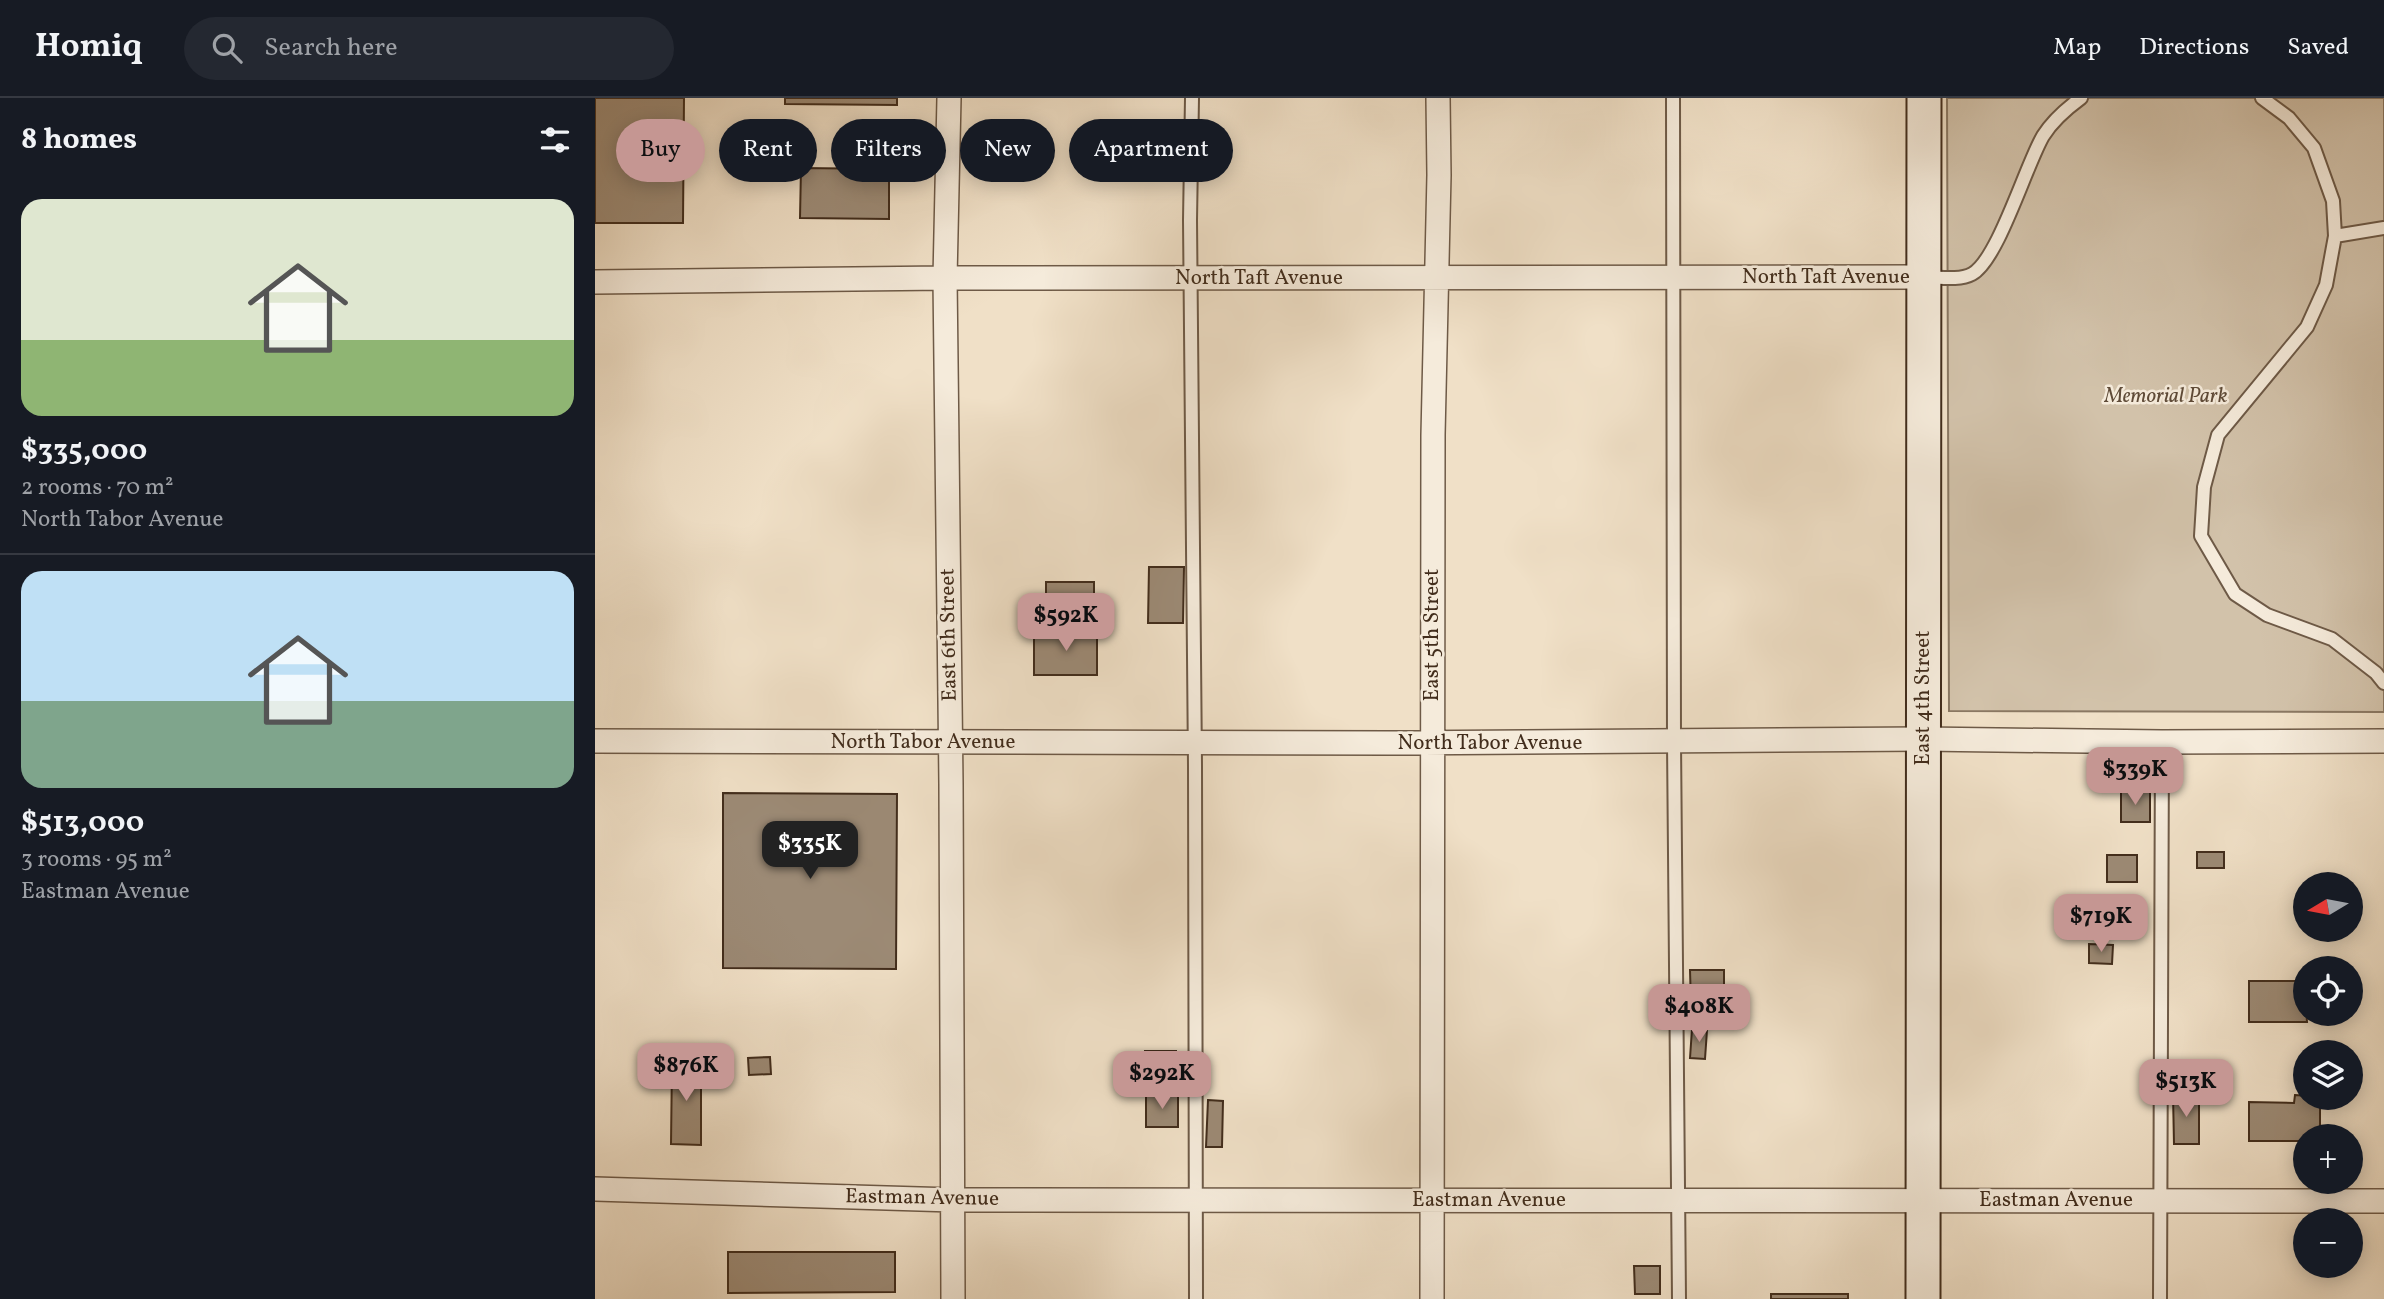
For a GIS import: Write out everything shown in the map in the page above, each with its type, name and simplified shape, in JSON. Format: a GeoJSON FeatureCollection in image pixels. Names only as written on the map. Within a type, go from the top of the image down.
{"type":"FeatureCollection","features":[{"type":"Feature","properties":{"kind":"main road","name":"East 4th Street"},"geometry":{"type":"LineString","coordinates":[[1923,1299],[1924,98]]}},
{"type":"Feature","properties":{"kind":"street","name":"East 6th Street"},"geometry":{"type":"LineString","coordinates":[[949,98],[945,278],[953,1299]]}},
{"type":"Feature","properties":{"kind":"street","name":"East 5th Street"},"geometry":{"type":"LineString","coordinates":[[1432,1299],[1433,435],[1439,175],[1438,98]]}},
{"type":"Feature","properties":{"kind":"street","name":"North Taft Avenue"},"geometry":{"type":"LineString","coordinates":[[595,282],[945,278],[1924,277]]}},
{"type":"Feature","properties":{"kind":"street","name":"North Tabor Avenue"},"geometry":{"type":"LineString","coordinates":[[595,741],[2384,741]]}},
{"type":"Feature","properties":{"kind":"street","name":"Eastman Avenue"},"geometry":{"type":"LineString","coordinates":[[595,1189],[953,1200],[2384,1201]]}},
{"type":"Feature","properties":{"kind":"lane"},"geometry":{"type":"LineString","coordinates":[[1192,98],[1196,1299]]}},
{"type":"Feature","properties":{"kind":"lane"},"geometry":{"type":"LineString","coordinates":[[1674,98],[1674,742],[1679,1299]]}},
{"type":"Feature","properties":{"kind":"lane"},"geometry":{"type":"LineString","coordinates":[[1924,277],[1955,278],[1972,274],[1988,257],[2000,235],[2032,156],[2060,114],[2081,98]]}},
{"type":"Feature","properties":{"kind":"lane"},"geometry":{"type":"LineString","coordinates":[[2262,98],[2289,118],[2313,148],[2333,201],[2335,236],[2326,285],[2307,327],[2218,435],[2204,487],[2201,536],[2235,594],[2267,614],[2332,639],[2376,673],[2384,683]]}},
{"type":"Feature","properties":{"kind":"lane"},"geometry":{"type":"LineString","coordinates":[[2335,236],[2384,228]]}},
{"type":"Feature","properties":{"kind":"lane"},"geometry":{"type":"LineString","coordinates":[[2160,1299],[2162,742]]}},
{"type":"Feature","properties":{"kind":"green space","name":"Memorial Park"},"geometry":{"type":"Polygon","coordinates":[[[1947,98],[2384,98],[2384,712],[1949,711],[1947,98]]]}},
{"type":"Feature","properties":{"kind":"building"},"geometry":{"type":"Polygon","coordinates":[[[595,98],[684,98],[684,119],[616,119],[616,182],[683,182],[683,223],[595,223],[595,98]]]}},
{"type":"Feature","properties":{"kind":"building"},"geometry":{"type":"Polygon","coordinates":[[[785,98],[897,98],[897,105],[785,104],[785,98]]]}},
{"type":"Feature","properties":{"kind":"building"},"geometry":{"type":"Polygon","coordinates":[[[817,168],[831,168],[831,182],[889,182],[889,219],[800,218],[801,182],[817,182],[817,168]]]}},
{"type":"Feature","properties":{"kind":"building"},"geometry":{"type":"Polygon","coordinates":[[[1149,567],[1184,567],[1183,623],[1148,623],[1149,567]]]}},
{"type":"Feature","properties":{"kind":"building"},"geometry":{"type":"Polygon","coordinates":[[[1046,582],[1094,582],[1094,618],[1035,618],[1035,595],[1046,596],[1046,582]]]}},
{"type":"Feature","properties":{"kind":"building"},"geometry":{"type":"Polygon","coordinates":[[[1097,631],[1097,675],[1034,675],[1034,632],[1097,631]]]}},
{"type":"Feature","properties":{"kind":"building"},"geometry":{"type":"Polygon","coordinates":[[[2121,791],[2150,791],[2150,822],[2121,822],[2121,791]]]}},
{"type":"Feature","properties":{"kind":"building"},"geometry":{"type":"Polygon","coordinates":[[[723,793],[897,794],[896,969],[723,968],[723,793]]]}},
{"type":"Feature","properties":{"kind":"building"},"geometry":{"type":"Polygon","coordinates":[[[2197,852],[2224,852],[2224,868],[2197,868],[2197,852]]]}},
{"type":"Feature","properties":{"kind":"building"},"geometry":{"type":"Polygon","coordinates":[[[2107,855],[2137,855],[2137,882],[2107,882],[2107,855]]]}},
{"type":"Feature","properties":{"kind":"building"},"geometry":{"type":"Polygon","coordinates":[[[2089,944],[2113,945],[2112,964],[2089,963],[2089,944]]]}},
{"type":"Feature","properties":{"kind":"building"},"geometry":{"type":"Polygon","coordinates":[[[1690,970],[1724,970],[1724,1005],[1691,1005],[1690,970]]]}},
{"type":"Feature","properties":{"kind":"building"},"geometry":{"type":"Polygon","coordinates":[[[2249,981],[2293,981],[2293,1022],[2249,1022],[2249,981]]]}},
{"type":"Feature","properties":{"kind":"building"},"geometry":{"type":"Polygon","coordinates":[[[1692,1029],[1707,1030],[1705,1059],[1690,1058],[1692,1029]]]}},
{"type":"Feature","properties":{"kind":"building"},"geometry":{"type":"Polygon","coordinates":[[[1145,1051],[1176,1051],[1176,1078],[1146,1078],[1145,1051]]]}},
{"type":"Feature","properties":{"kind":"building"},"geometry":{"type":"Polygon","coordinates":[[[770,1057],[771,1074],[749,1075],[748,1058],[770,1057]]]}},
{"type":"Feature","properties":{"kind":"building"},"geometry":{"type":"Polygon","coordinates":[[[672,1062],[701,1062],[701,1145],[671,1144],[672,1062]]]}},
{"type":"Feature","properties":{"kind":"building"},"geometry":{"type":"Polygon","coordinates":[[[2199,1093],[2199,1144],[2174,1144],[2173,1094],[2199,1093]]]}},
{"type":"Feature","properties":{"kind":"building"},"geometry":{"type":"Polygon","coordinates":[[[1146,1095],[1178,1095],[1178,1127],[1146,1127],[1146,1095]]]}},
{"type":"Feature","properties":{"kind":"building"},"geometry":{"type":"Polygon","coordinates":[[[1208,1100],[1223,1101],[1222,1147],[1206,1147],[1208,1100]]]}},
{"type":"Feature","properties":{"kind":"building"},"geometry":{"type":"Polygon","coordinates":[[[2249,1102],[2293,1103],[2293,1110],[2320,1110],[2320,1124],[2293,1124],[2293,1141],[2249,1141],[2249,1102]]]}},
{"type":"Feature","properties":{"kind":"building"},"geometry":{"type":"Polygon","coordinates":[[[728,1252],[895,1252],[895,1292],[728,1293],[728,1252]]]}},
{"type":"Feature","properties":{"kind":"building"},"geometry":{"type":"Polygon","coordinates":[[[1634,1266],[1660,1266],[1660,1294],[1635,1294],[1634,1266]]]}},
{"type":"Feature","properties":{"kind":"building"},"geometry":{"type":"Polygon","coordinates":[[[1771,1294],[1848,1294],[1848,1299],[1771,1299],[1771,1294]]]}}]}
